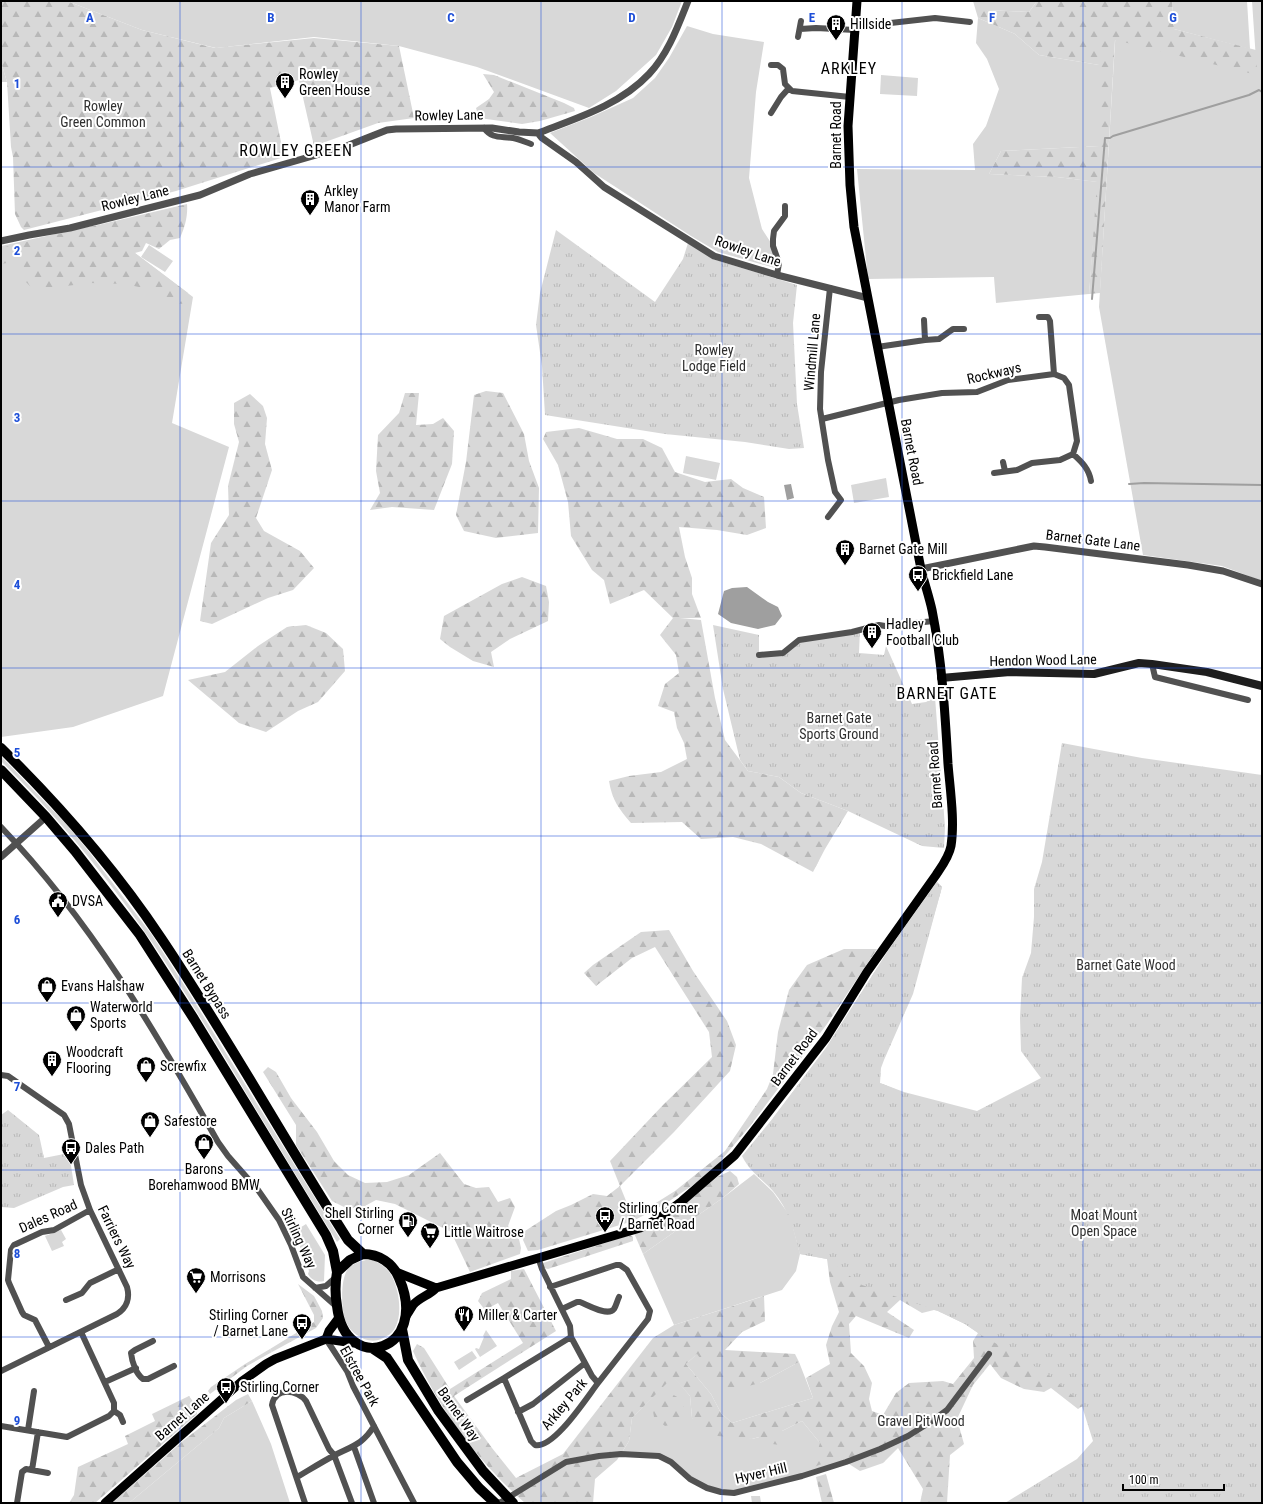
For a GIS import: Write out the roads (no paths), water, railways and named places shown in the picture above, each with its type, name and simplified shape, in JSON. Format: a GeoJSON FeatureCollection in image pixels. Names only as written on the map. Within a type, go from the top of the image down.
{"type":"FeatureCollection","features":[{"type":"Feature","properties":{"kind":"highway","name":"Barnet Bypass"},"geometry":{"type":"LineString","coordinates":[[1,748],[25,771],[75,826],[133,899],[186,975],[348,1240],[363,1254]]}},
{"type":"Feature","properties":{"kind":"highway","name":"Barnet Bypass"},"geometry":{"type":"LineString","coordinates":[[1,770],[46,817],[136,929],[164,971],[326,1235],[333,1251],[337,1274]]}},
{"type":"Feature","properties":{"kind":"highway"},"geometry":{"type":"LineString","coordinates":[[363,1254],[370,1254],[381,1258],[390,1264],[396,1272],[405,1298],[406,1316],[402,1329],[397,1337],[390,1342],[372,1348],[354,1343],[344,1330],[338,1319],[335,1294],[337,1274],[350,1260],[363,1254]]}},
{"type":"Feature","properties":{"kind":"highway","name":"Barnet Way"},"geometry":{"type":"LineString","coordinates":[[402,1329],[408,1360],[438,1410],[483,1472],[510,1500]]}},
{"type":"Feature","properties":{"kind":"highway","name":"Barnet Way"},"geometry":{"type":"LineString","coordinates":[[372,1348],[387,1358],[457,1462],[494,1503]]}},
{"type":"Feature","properties":{"kind":"main road","name":"Barnet Road"},"geometry":{"type":"LineString","coordinates":[[406,1316],[413,1305],[420,1299],[431,1294],[436,1288],[640,1228],[658,1219],[672,1209],[719,1171],[735,1155],[826,1038],[867,972],[936,875],[946,860],[949,852],[951,844],[952,810],[941,678],[934,621],[921,568],[854,226],[850,185],[848,126],[857,1]]}},
{"type":"Feature","properties":{"kind":"main road","name":"Hendon Wood Lane"},"geometry":{"type":"LineString","coordinates":[[941,678],[1010,672],[1094,674],[1139,663],[1207,672],[1262,686]]}},
{"type":"Feature","properties":{"kind":"main road"},"geometry":{"type":"LineString","coordinates":[[396,1272],[436,1288]]}},
{"type":"Feature","properties":{"kind":"main road"},"geometry":{"type":"LineString","coordinates":[[338,1319],[329,1331],[326,1338],[354,1343]]}},
{"type":"Feature","properties":{"kind":"main road","name":"Barnet Lane"},"geometry":{"type":"LineString","coordinates":[[105,1503],[241,1382],[275,1359],[326,1338]]}},
{"type":"Feature","properties":{"kind":"street"},"geometry":{"type":"LineString","coordinates":[[538,133],[611,102],[623,95],[649,75],[670,43],[688,1]]}},
{"type":"Feature","properties":{"kind":"street"},"geometry":{"type":"LineString","coordinates":[[800,29],[855,28],[934,18],[970,22]]}},
{"type":"Feature","properties":{"kind":"street"},"geometry":{"type":"LineString","coordinates":[[798,37],[801,21]]}},
{"type":"Feature","properties":{"kind":"street"},"geometry":{"type":"LineString","coordinates":[[771,65],[778,65],[782,69],[786,84],[792,91],[850,97]]}},
{"type":"Feature","properties":{"kind":"street"},"geometry":{"type":"LineString","coordinates":[[771,113],[781,97],[789,88]]}},
{"type":"Feature","properties":{"kind":"street"},"geometry":{"type":"LineString","coordinates":[[484,128],[489,134],[513,138],[531,144]]}},
{"type":"Feature","properties":{"kind":"street","name":"Rowley Lane"},"geometry":{"type":"LineString","coordinates":[[1,241],[29,234],[70,228],[200,195],[250,174],[344,147],[387,130],[484,128],[538,133],[542,138],[576,162],[604,187],[714,256],[777,275],[868,298]]}},
{"type":"Feature","properties":{"kind":"street"},"geometry":{"type":"LineString","coordinates":[[777,275],[780,264],[773,246],[773,239],[774,232],[785,216],[785,206]]}},
{"type":"Feature","properties":{"kind":"street","name":"Windmill Lane"},"geometry":{"type":"LineString","coordinates":[[828,517],[841,500],[835,492],[820,408],[821,372],[830,288]]}},
{"type":"Feature","properties":{"kind":"street"},"geometry":{"type":"LineString","coordinates":[[994,472],[1017,470],[1032,463],[1060,460],[1072,454],[1077,441],[1069,385],[1064,378],[1054,374],[1050,321],[1048,316],[1039,317]]}},
{"type":"Feature","properties":{"kind":"street"},"geometry":{"type":"LineString","coordinates":[[924,320],[925,340]]}},
{"type":"Feature","properties":{"kind":"street"},"geometry":{"type":"LineString","coordinates":[[877,347],[939,339],[954,329],[964,329]]}},
{"type":"Feature","properties":{"kind":"street","name":"Rockways"},"geometry":{"type":"LineString","coordinates":[[888,403],[942,393],[977,392],[1008,380],[1054,374]]}},
{"type":"Feature","properties":{"kind":"street"},"geometry":{"type":"LineString","coordinates":[[822,419],[888,403]]}},
{"type":"Feature","properties":{"kind":"street"},"geometry":{"type":"LineString","coordinates":[[1072,454],[1081,461],[1089,472],[1090,481]]}},
{"type":"Feature","properties":{"kind":"street"},"geometry":{"type":"LineString","coordinates":[[1003,462],[1005,471]]}},
{"type":"Feature","properties":{"kind":"street","name":"Barnet Gate Lane"},"geometry":{"type":"LineString","coordinates":[[921,568],[1034,546],[1188,565],[1223,571],[1262,584]]}},
{"type":"Feature","properties":{"kind":"street"},"geometry":{"type":"LineString","coordinates":[[759,655],[783,653],[799,640],[852,632],[878,625],[884,626],[934,621]]}},
{"type":"Feature","properties":{"kind":"street"},"geometry":{"type":"LineString","coordinates":[[1152,664],[1155,677],[1248,700]]}},
{"type":"Feature","properties":{"kind":"street"},"geometry":{"type":"LineString","coordinates":[[1,857],[46,817]]}},
{"type":"Feature","properties":{"kind":"street","name":"Stirling Way"},"geometry":{"type":"LineString","coordinates":[[1,827],[71,909],[114,967],[156,1034],[218,1142],[258,1190],[279,1220],[291,1245],[303,1277],[337,1307]]}},
{"type":"Feature","properties":{"kind":"street","name":"Farriers Way"},"geometry":{"type":"LineString","coordinates":[[1,1074],[8,1076],[64,1115],[67,1120],[81,1185],[90,1210],[128,1291],[128,1299],[125,1307],[117,1314],[1,1371]]}},
{"type":"Feature","properties":{"kind":"street","name":"Dales Road"},"geometry":{"type":"LineString","coordinates":[[49,1347],[35,1320],[24,1315],[22,1312],[9,1283],[10,1250],[14,1245],[42,1232],[54,1230],[90,1210]]}},
{"type":"Feature","properties":{"kind":"street","name":"Arkley Park"},"geometry":{"type":"LineString","coordinates":[[538,1257],[550,1287],[570,1326],[571,1337],[592,1376],[598,1383]]}},
{"type":"Feature","properties":{"kind":"street","name":"Arkley Park"},"geometry":{"type":"LineString","coordinates":[[504,1378],[531,1440],[535,1445],[543,1445],[559,1433],[648,1319],[650,1311],[627,1270],[620,1265],[550,1287]]}},
{"type":"Feature","properties":{"kind":"street"},"geometry":{"type":"LineString","coordinates":[[66,1300],[82,1293],[90,1283],[119,1269]]}},
{"type":"Feature","properties":{"kind":"street","name":"Stirling Way"},"geometry":{"type":"LineString","coordinates":[[315,1288],[326,1286],[337,1274]]}},
{"type":"Feature","properties":{"kind":"street"},"geometry":{"type":"LineString","coordinates":[[562,1309],[580,1302],[606,1312],[610,1312],[614,1309],[619,1297]]}},
{"type":"Feature","properties":{"kind":"street"},"geometry":{"type":"LineString","coordinates":[[1,1426],[67,1436],[109,1416],[114,1411],[114,1403],[81,1332]]}},
{"type":"Feature","properties":{"kind":"street"},"geometry":{"type":"LineString","coordinates":[[467,1400],[571,1337]]}},
{"type":"Feature","properties":{"kind":"street","name":"Elstree Park"},"geometry":{"type":"LineString","coordinates":[[326,1338],[347,1371],[353,1386],[414,1503]]}},
{"type":"Feature","properties":{"kind":"street"},"geometry":{"type":"LineString","coordinates":[[153,1341],[131,1353],[131,1359],[140,1376],[143,1379],[148,1379],[174,1366]]}},
{"type":"Feature","properties":{"kind":"street","name":"Hyver Hill"},"geometry":{"type":"LineString","coordinates":[[494,1503],[510,1500],[566,1462],[621,1454],[659,1456],[671,1462],[690,1479],[707,1488],[721,1492],[734,1493],[802,1476],[846,1462],[883,1447],[908,1436],[935,1419],[947,1410],[989,1354]]}},
{"type":"Feature","properties":{"kind":"street"},"geometry":{"type":"LineString","coordinates":[[518,1412],[533,1404],[585,1364]]}},
{"type":"Feature","properties":{"kind":"street"},"geometry":{"type":"LineString","coordinates":[[105,1382],[136,1368]]}},
{"type":"Feature","properties":{"kind":"street"},"geometry":{"type":"LineString","coordinates":[[28,1430],[34,1391]]}},
{"type":"Feature","properties":{"kind":"street"},"geometry":{"type":"LineString","coordinates":[[306,1503],[272,1405],[274,1397],[281,1393],[291,1392],[303,1396],[329,1449],[334,1455],[352,1503]]}},
{"type":"Feature","properties":{"kind":"street"},"geometry":{"type":"LineString","coordinates":[[114,1411],[120,1415],[123,1422]]}},
{"type":"Feature","properties":{"kind":"street","name":"Elstree Park"},"geometry":{"type":"LineString","coordinates":[[297,1477],[334,1455],[354,1447],[364,1439],[374,1426]]}},
{"type":"Feature","properties":{"kind":"street"},"geometry":{"type":"LineString","coordinates":[[32,1470],[38,1432]]}},
{"type":"Feature","properties":{"kind":"street"},"geometry":{"type":"LineString","coordinates":[[354,1447],[374,1503]]}},
{"type":"Feature","properties":{"kind":"street"},"geometry":{"type":"LineString","coordinates":[[17,1503],[21,1475],[26,1469],[48,1472]]}},
{"type":"Feature","properties":{"kind":"waterway"},"geometry":{"type":"LineString","coordinates":[[1092,299],[1105,138],[1110,138],[1249,95],[1259,90],[1262,92]]}},
{"type":"Feature","properties":{"kind":"waterway"},"geometry":{"type":"LineString","coordinates":[[1129,484],[1262,485]]}},
{"type":"Feature","properties":{"kind":"place","name":"Hillside"},"geometry":{"type":"Point","coordinates":[836,41]}},
{"type":"Feature","properties":{"kind":"place","name":"Rowley Green House"},"geometry":{"type":"Point","coordinates":[285,99]}},
{"type":"Feature","properties":{"kind":"place","name":"Arkley Manor Farm"},"geometry":{"type":"Point","coordinates":[310,216]}},
{"type":"Feature","properties":{"kind":"place","name":"Barnet Gate Mill"},"geometry":{"type":"Point","coordinates":[845,566]}},
{"type":"Feature","properties":{"kind":"place","name":"Brickfield Lane"},"geometry":{"type":"Point","coordinates":[918,592]}},
{"type":"Feature","properties":{"kind":"place","name":"Hadley Football Club"},"geometry":{"type":"Point","coordinates":[872,649]}},
{"type":"Feature","properties":{"kind":"place","name":"DVSA"},"geometry":{"type":"Point","coordinates":[58,918]}},
{"type":"Feature","properties":{"kind":"place","name":"Evans Halshaw"},"geometry":{"type":"Point","coordinates":[47,1003]}},
{"type":"Feature","properties":{"kind":"place","name":"Waterworld Sports"},"geometry":{"type":"Point","coordinates":[76,1032]}},
{"type":"Feature","properties":{"kind":"place","name":"Woodcraft Flooring"},"geometry":{"type":"Point","coordinates":[52,1077]}},
{"type":"Feature","properties":{"kind":"place","name":"Screwfix"},"geometry":{"type":"Point","coordinates":[146,1083]}},
{"type":"Feature","properties":{"kind":"place","name":"Safestore"},"geometry":{"type":"Point","coordinates":[150,1138]}},
{"type":"Feature","properties":{"kind":"place","name":"Barons Borehamwood BMW"},"geometry":{"type":"Point","coordinates":[204,1160]}},
{"type":"Feature","properties":{"kind":"place","name":"Dales Path"},"geometry":{"type":"Point","coordinates":[71,1165]}},
{"type":"Feature","properties":{"kind":"place","name":"Stirling Corner / Barnet Road"},"geometry":{"type":"Point","coordinates":[605,1233]}},
{"type":"Feature","properties":{"kind":"place","name":"Shell Stirling Corner"},"geometry":{"type":"Point","coordinates":[408,1238]}},
{"type":"Feature","properties":{"kind":"place","name":"Little Waitrose"},"geometry":{"type":"Point","coordinates":[430,1249]}},
{"type":"Feature","properties":{"kind":"place","name":"Morrisons"},"geometry":{"type":"Point","coordinates":[196,1294]}},
{"type":"Feature","properties":{"kind":"place","name":"Miller & Carter"},"geometry":{"type":"Point","coordinates":[464,1332]}},
{"type":"Feature","properties":{"kind":"place","name":"Stirling Corner / Barnet Lane"},"geometry":{"type":"Point","coordinates":[302,1340]}},
{"type":"Feature","properties":{"kind":"place","name":"Stirling Corner"},"geometry":{"type":"Point","coordinates":[226,1404]}},
{"type":"Feature","properties":{"kind":"district","name":"ARKLEY"},"geometry":{"type":"Point","coordinates":[849,68]}},
{"type":"Feature","properties":{"kind":"district","name":"ROWLEY GREEN"},"geometry":{"type":"Point","coordinates":[296,150]}},
{"type":"Feature","properties":{"kind":"district","name":"BARNET GATE"},"geometry":{"type":"Point","coordinates":[947,693]}},
{"type":"Feature","properties":{"kind":"park label","name":"Rowley Green Common"},"geometry":{"type":"Point","coordinates":[103,114]}},
{"type":"Feature","properties":{"kind":"park label","name":"Rowley Lodge Field"},"geometry":{"type":"Point","coordinates":[714,358]}},
{"type":"Feature","properties":{"kind":"park label","name":"Barnet Gate Sports Ground"},"geometry":{"type":"Point","coordinates":[839,726]}},
{"type":"Feature","properties":{"kind":"park label","name":"Barnet Gate Wood"},"geometry":{"type":"Point","coordinates":[1126,965]}},
{"type":"Feature","properties":{"kind":"park label","name":"Moat Mount Open Space"},"geometry":{"type":"Point","coordinates":[1104,1224]}},
{"type":"Feature","properties":{"kind":"park label","name":"Gravel Pit Wood"},"geometry":{"type":"Point","coordinates":[921,1421]}}]}
